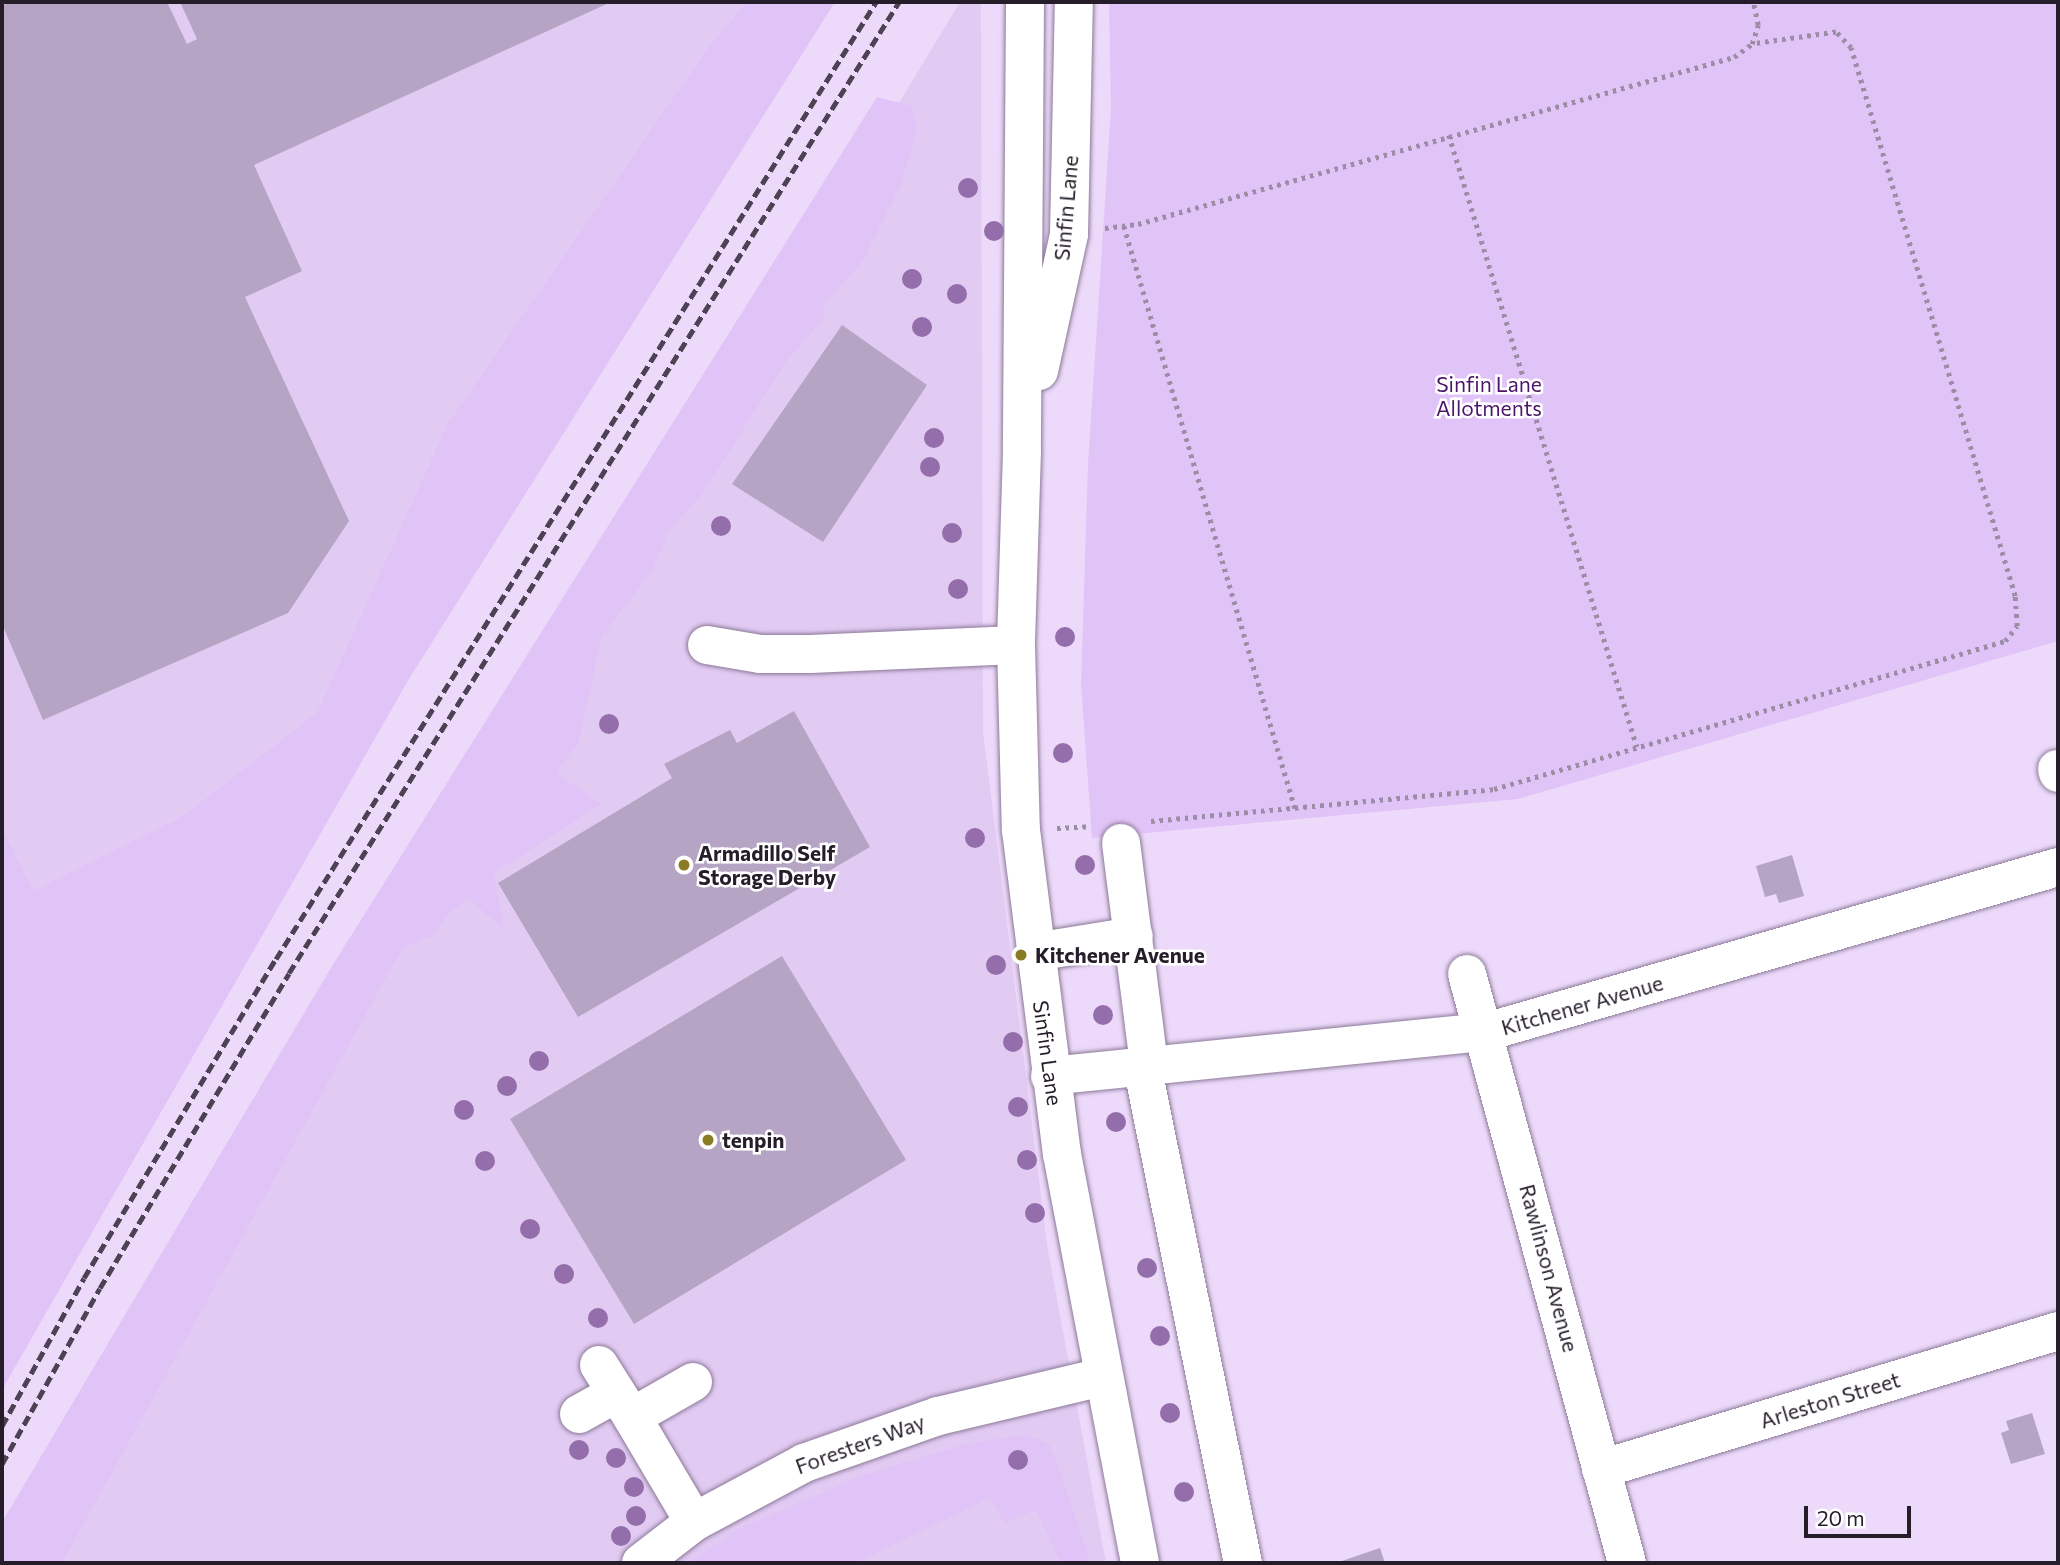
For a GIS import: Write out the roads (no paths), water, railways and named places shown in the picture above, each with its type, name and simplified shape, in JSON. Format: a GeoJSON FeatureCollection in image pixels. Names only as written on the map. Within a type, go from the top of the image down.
{"type":"FeatureCollection","features":[{"type":"Feature","properties":{"kind":"street","name":"Sinfin Lane"},"geometry":{"type":"LineString","coordinates":[[1025,2],[1022,451],[1016,645],[1021,830],[1051,1076],[1102,1377],[1140,1563]]}},
{"type":"Feature","properties":{"kind":"street","name":"Sinfin Lane"},"geometry":{"type":"LineString","coordinates":[[1022,451],[1069,233],[1074,2]]}},
{"type":"Feature","properties":{"kind":"street"},"geometry":{"type":"LineString","coordinates":[[706,645],[810,654],[1016,645]]}},
{"type":"Feature","properties":{"kind":"street"},"geometry":{"type":"LineString","coordinates":[[1123,830],[1146,1065],[1243,1563]]}},
{"type":"Feature","properties":{"kind":"street","name":"Kitchener Avenue"},"geometry":{"type":"LineString","coordinates":[[1051,1076],[1486,1032],[2058,867]]}},
{"type":"Feature","properties":{"kind":"street"},"geometry":{"type":"LineString","coordinates":[[1035,952],[1134,936]]}},
{"type":"Feature","properties":{"kind":"street","name":"Rawlinson Avenue"},"geometry":{"type":"LineString","coordinates":[[1467,974],[1486,1032],[1626,1563]]}},
{"type":"Feature","properties":{"kind":"street","name":"Arleston Street"},"geometry":{"type":"LineString","coordinates":[[1601,1469],[2058,1331]]}},
{"type":"Feature","properties":{"kind":"street","name":"Foresters Way"},"geometry":{"type":"LineString","coordinates":[[641,1563],[694,1522],[755,1485],[877,1434],[1102,1377]]}},
{"type":"Feature","properties":{"kind":"street"},"geometry":{"type":"LineString","coordinates":[[579,1413],[616,1392],[693,1382]]}},
{"type":"Feature","properties":{"kind":"street"},"geometry":{"type":"LineString","coordinates":[[616,1392],[694,1522]]}},
{"type":"Feature","properties":{"kind":"railway"},"geometry":{"type":"LineString","coordinates":[[2,1426],[84,1278],[276,959],[876,2]]}},
{"type":"Feature","properties":{"kind":"railway"},"geometry":{"type":"LineString","coordinates":[[2,1464],[100,1288],[289,973],[899,2]]}},
{"type":"Feature","properties":{"kind":"place","name":"Armadillo Self Storage Derby"},"geometry":{"type":"Point","coordinates":[684,865]}},
{"type":"Feature","properties":{"kind":"place","name":"Kitchener Avenue"},"geometry":{"type":"Point","coordinates":[1021,955]}},
{"type":"Feature","properties":{"kind":"place","name":"tenpin"},"geometry":{"type":"Point","coordinates":[708,1140]}},
{"type":"Feature","properties":{"kind":"park label","name":"Sinfin Lane Allotments"},"geometry":{"type":"Point","coordinates":[1489,396]}}]}
